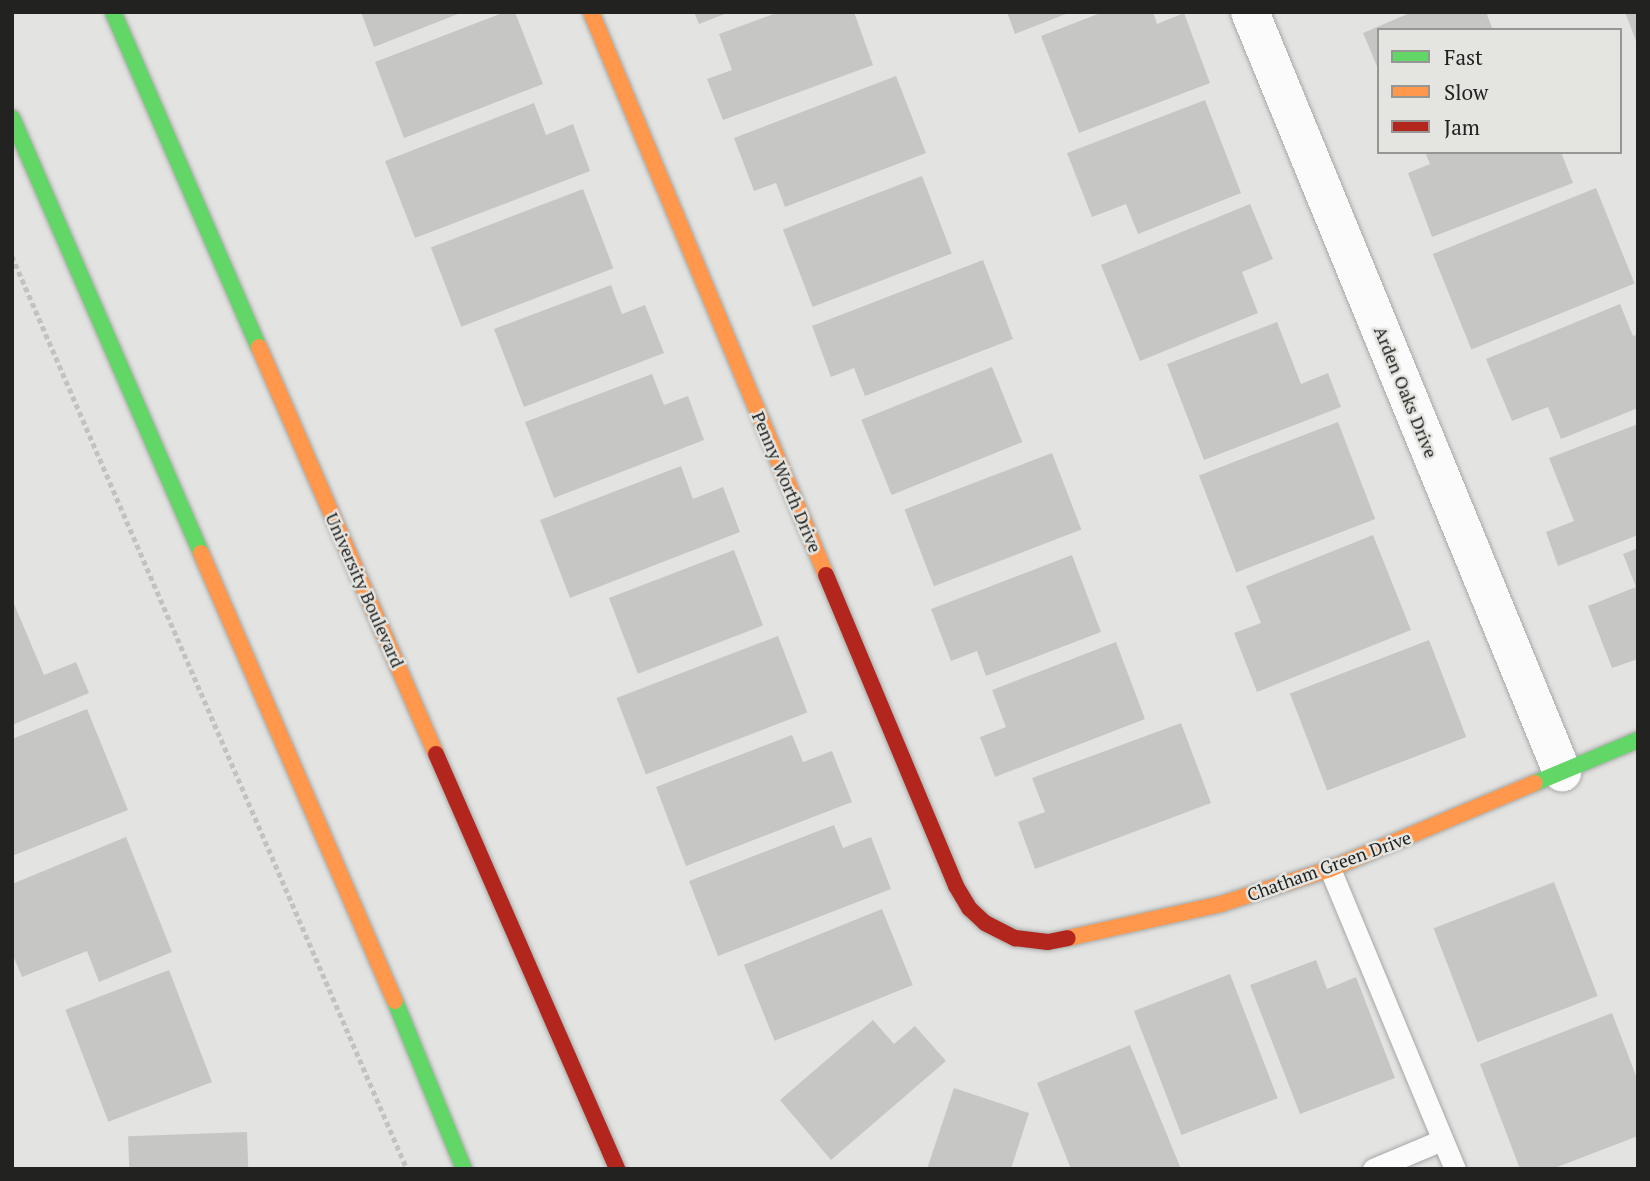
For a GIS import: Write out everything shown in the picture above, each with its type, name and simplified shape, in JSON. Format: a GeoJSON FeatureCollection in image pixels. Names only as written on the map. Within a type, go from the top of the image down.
{"type":"FeatureCollection","features":[{"type":"Feature","properties":{"kind":"main road","name":"University Boulevard"},"geometry":{"type":"LineString","coordinates":[[113,12],[617,1169]]}},
{"type":"Feature","properties":{"kind":"main road","name":"Penny Worth Drive"},"geometry":{"type":"LineString","coordinates":[[591,12],[956,886],[969,908],[985,923],[1006,935]]}},
{"type":"Feature","properties":{"kind":"main road"},"geometry":{"type":"LineString","coordinates":[[12,118],[405,1023],[464,1169]]}},
{"type":"Feature","properties":{"kind":"main road","name":"Chatham Green Drive"},"geometry":{"type":"LineString","coordinates":[[1006,935],[1034,942],[1069,938],[1221,904],[1330,869],[1638,740]]}},
{"type":"Feature","properties":{"kind":"street","name":"Arden Oaks Drive"},"geometry":{"type":"LineString","coordinates":[[1250,12],[1562,772]]}},
{"type":"Feature","properties":{"kind":"lane"},"geometry":{"type":"LineString","coordinates":[[1330,869],[1455,1169]]}},
{"type":"Feature","properties":{"kind":"lane"},"geometry":{"type":"LineString","coordinates":[[1373,1169],[1442,1140]]}},
{"type":"Feature","properties":{"kind":"path"},"geometry":{"type":"LineString","coordinates":[[12,256],[407,1169]]}},
{"type":"Feature","properties":{"kind":"building"},"geometry":{"type":"Polygon","coordinates":[[[361,12],[463,12],[374,47],[361,12]]]}},
{"type":"Feature","properties":{"kind":"building"},"geometry":{"type":"Polygon","coordinates":[[[505,12],[515,12],[543,84],[404,138],[375,62],[505,12]]]}},
{"type":"Feature","properties":{"kind":"building"},"geometry":{"type":"Polygon","coordinates":[[[694,12],[730,12],[699,24],[694,12]]]}},
{"type":"Feature","properties":{"kind":"building"},"geometry":{"type":"Polygon","coordinates":[[[779,12],[854,12],[873,65],[723,120],[707,79],[732,70],[719,34],[779,12]]]}},
{"type":"Feature","properties":{"kind":"building"},"geometry":{"type":"Polygon","coordinates":[[[1007,12],[1071,12],[1015,34],[1007,12]]]}},
{"type":"Feature","properties":{"kind":"building"},"geometry":{"type":"Polygon","coordinates":[[[1103,12],[1153,12],[1157,24],[1184,13],[1210,83],[1079,133],[1041,36],[1103,12]]]}},
{"type":"Feature","properties":{"kind":"building"},"geometry":{"type":"Polygon","coordinates":[[[1412,12],[1493,12],[1487,15],[1492,28],[1377,28],[1377,66],[1363,33],[1412,12]]]}},
{"type":"Feature","properties":{"kind":"building"},"geometry":{"type":"Polygon","coordinates":[[[1625,12],[1638,12],[1638,46],[1625,12]]]}},
{"type":"Feature","properties":{"kind":"building"},"geometry":{"type":"Polygon","coordinates":[[[896,76],[926,153],[785,207],[776,183],[754,191],[734,138],[896,76]]]}},
{"type":"Feature","properties":{"kind":"building"},"geometry":{"type":"Polygon","coordinates":[[[1205,100],[1241,193],[1138,234],[1126,204],[1092,217],[1067,153],[1205,100]]]}},
{"type":"Feature","properties":{"kind":"building"},"geometry":{"type":"Polygon","coordinates":[[[534,103],[546,135],[573,124],[590,171],[415,238],[385,161],[534,103]]]}},
{"type":"Feature","properties":{"kind":"building"},"geometry":{"type":"Polygon","coordinates":[[[1426,154],[1562,154],[1573,183],[1432,237],[1408,173],[1430,164],[1426,154]]]}},
{"type":"Feature","properties":{"kind":"building"},"geometry":{"type":"Polygon","coordinates":[[[922,176],[952,253],[813,307],[783,229],[922,176]]]}},
{"type":"Feature","properties":{"kind":"building"},"geometry":{"type":"Polygon","coordinates":[[[1596,188],[1635,283],[1471,349],[1433,254],[1596,188]]]}},
{"type":"Feature","properties":{"kind":"building"},"geometry":{"type":"Polygon","coordinates":[[[583,189],[613,268],[461,327],[431,247],[583,189]]]}},
{"type":"Feature","properties":{"kind":"building"},"geometry":{"type":"Polygon","coordinates":[[[1250,204],[1273,259],[1242,272],[1258,313],[1140,361],[1101,265],[1250,204]]]}},
{"type":"Feature","properties":{"kind":"building"},"geometry":{"type":"Polygon","coordinates":[[[983,260],[1013,339],[865,396],[854,368],[831,377],[812,326],[983,260]]]}},
{"type":"Feature","properties":{"kind":"building"},"geometry":{"type":"Polygon","coordinates":[[[611,285],[622,314],[645,305],[664,353],[524,407],[494,329],[611,285]]]}},
{"type":"Feature","properties":{"kind":"building"},"geometry":{"type":"Polygon","coordinates":[[[1620,304],[1633,336],[1638,334],[1638,408],[1561,439],[1548,407],[1512,421],[1486,359],[1620,304]]]}},
{"type":"Feature","properties":{"kind":"building"},"geometry":{"type":"Polygon","coordinates":[[[1277,322],[1301,384],[1328,373],[1341,407],[1204,460],[1167,364],[1277,322]]]}},
{"type":"Feature","properties":{"kind":"building"},"geometry":{"type":"Polygon","coordinates":[[[992,367],[1022,442],[892,495],[861,420],[992,367]]]}},
{"type":"Feature","properties":{"kind":"building"},"geometry":{"type":"Polygon","coordinates":[[[652,374],[664,405],[688,396],[704,440],[554,498],[525,422],[652,374]]]}},
{"type":"Feature","properties":{"kind":"building"},"geometry":{"type":"Polygon","coordinates":[[[1338,422],[1375,519],[1236,572],[1199,475],[1338,422]]]}},
{"type":"Feature","properties":{"kind":"building"},"geometry":{"type":"Polygon","coordinates":[[[1638,424],[1638,535],[1558,566],[1546,532],[1574,521],[1549,458],[1638,424]]]}},
{"type":"Feature","properties":{"kind":"building"},"geometry":{"type":"Polygon","coordinates":[[[1052,453],[1081,530],[934,586],[904,510],[1052,453]]]}},
{"type":"Feature","properties":{"kind":"building"},"geometry":{"type":"Polygon","coordinates":[[[681,466],[693,499],[723,487],[740,532],[570,598],[540,520],[681,466]]]}},
{"type":"Feature","properties":{"kind":"building"},"geometry":{"type":"Polygon","coordinates":[[[1373,535],[1411,630],[1257,692],[1234,633],[1261,623],[1246,586],[1373,535]]]}},
{"type":"Feature","properties":{"kind":"building"},"geometry":{"type":"Polygon","coordinates":[[[1638,548],[1638,659],[1612,668],[1588,606],[1636,587],[1623,554],[1638,548]]]}},
{"type":"Feature","properties":{"kind":"building"},"geometry":{"type":"Polygon","coordinates":[[[734,550],[763,626],[638,674],[609,598],[734,550]]]}},
{"type":"Feature","properties":{"kind":"building"},"geometry":{"type":"Polygon","coordinates":[[[1072,555],[1101,632],[986,676],[977,651],[951,661],[931,609],[1072,555]]]}},
{"type":"Feature","properties":{"kind":"building"},"geometry":{"type":"Polygon","coordinates":[[[12,599],[44,675],[76,662],[89,693],[12,725],[12,599]]]}},
{"type":"Feature","properties":{"kind":"building"},"geometry":{"type":"Polygon","coordinates":[[[778,636],[807,713],[646,775],[616,698],[778,636]]]}},
{"type":"Feature","properties":{"kind":"building"},"geometry":{"type":"Polygon","coordinates":[[[1429,640],[1466,737],[1327,790],[1290,693],[1429,640]]]}},
{"type":"Feature","properties":{"kind":"building"},"geometry":{"type":"Polygon","coordinates":[[[1116,642],[1145,719],[995,777],[980,737],[1006,727],[992,690],[1116,642]]]}},
{"type":"Feature","properties":{"kind":"building"},"geometry":{"type":"Polygon","coordinates":[[[87,709],[128,810],[12,856],[12,739],[87,709]]]}},
{"type":"Feature","properties":{"kind":"building"},"geometry":{"type":"Polygon","coordinates":[[[1181,723],[1211,803],[1035,869],[1018,822],[1045,812],[1032,778],[1181,723]]]}},
{"type":"Feature","properties":{"kind":"building"},"geometry":{"type":"Polygon","coordinates":[[[792,735],[803,762],[832,751],[852,802],[686,866],[656,787],[792,735]]]}},
{"type":"Feature","properties":{"kind":"building"},"geometry":{"type":"Polygon","coordinates":[[[834,825],[843,848],[871,837],[891,889],[718,956],[689,881],[834,825]]]}},
{"type":"Feature","properties":{"kind":"building"},"geometry":{"type":"Polygon","coordinates":[[[126,837],[172,952],[99,982],[87,951],[22,977],[12,953],[12,884],[126,837]]]}},
{"type":"Feature","properties":{"kind":"building"},"geometry":{"type":"Polygon","coordinates":[[[1554,882],[1598,996],[1477,1042],[1434,928],[1554,882]]]}},
{"type":"Feature","properties":{"kind":"building"},"geometry":{"type":"Polygon","coordinates":[[[882,909],[913,985],[775,1041],[744,965],[882,909]]]}},
{"type":"Feature","properties":{"kind":"building"},"geometry":{"type":"Polygon","coordinates":[[[1316,960],[1327,989],[1356,977],[1395,1078],[1300,1114],[1250,985],[1316,960]]]}},
{"type":"Feature","properties":{"kind":"building"},"geometry":{"type":"Polygon","coordinates":[[[169,970],[212,1082],[108,1122],[65,1010],[169,970]]]}},
{"type":"Feature","properties":{"kind":"building"},"geometry":{"type":"Polygon","coordinates":[[[1230,974],[1278,1098],[1182,1135],[1134,1011],[1230,974]]]}},
{"type":"Feature","properties":{"kind":"building"},"geometry":{"type":"Polygon","coordinates":[[[1612,1013],[1638,1081],[1638,1136],[1552,1169],[1520,1169],[1480,1064],[1612,1013]]]}},
{"type":"Feature","properties":{"kind":"building"},"geometry":{"type":"Polygon","coordinates":[[[873,1020],[894,1044],[915,1026],[946,1061],[831,1160],[780,1100],[873,1020]]]}},
{"type":"Feature","properties":{"kind":"building"},"geometry":{"type":"Polygon","coordinates":[[[1130,1045],[1181,1169],[1071,1169],[1037,1083],[1130,1045]]]}},
{"type":"Feature","properties":{"kind":"building"},"geometry":{"type":"Polygon","coordinates":[[[954,1088],[1029,1113],[1011,1169],[927,1169],[954,1088]]]}},
{"type":"Feature","properties":{"kind":"building"},"geometry":{"type":"Polygon","coordinates":[[[247,1132],[248,1169],[129,1169],[128,1136],[247,1132]]]}},
{"type":"Feature","properties":{"kind":"traffic: fast"},"geometry":{"type":"LineString","coordinates":[[113,12],[259,347]]}},
{"type":"Feature","properties":{"kind":"traffic: fast"},"geometry":{"type":"LineString","coordinates":[[12,118],[201,553]]}},
{"type":"Feature","properties":{"kind":"traffic: fast"},"geometry":{"type":"LineString","coordinates":[[1535,783],[1638,740]]}},
{"type":"Feature","properties":{"kind":"traffic: fast"},"geometry":{"type":"LineString","coordinates":[[395,1001],[464,1169]]}},
{"type":"Feature","properties":{"kind":"traffic: slow"},"geometry":{"type":"LineString","coordinates":[[591,12],[826,575]]}},
{"type":"Feature","properties":{"kind":"traffic: slow"},"geometry":{"type":"LineString","coordinates":[[259,347],[436,754]]}},
{"type":"Feature","properties":{"kind":"traffic: slow"},"geometry":{"type":"LineString","coordinates":[[201,553],[395,1001]]}},
{"type":"Feature","properties":{"kind":"traffic: slow"},"geometry":{"type":"LineString","coordinates":[[1068,938],[1221,904],[1330,869],[1535,783]]}},
{"type":"Feature","properties":{"kind":"traffic: jam"},"geometry":{"type":"LineString","coordinates":[[826,575],[956,886],[969,908],[985,923],[1015,938],[1048,942],[1068,938]]}},
{"type":"Feature","properties":{"kind":"traffic: jam"},"geometry":{"type":"LineString","coordinates":[[436,754],[617,1169]]}}]}
